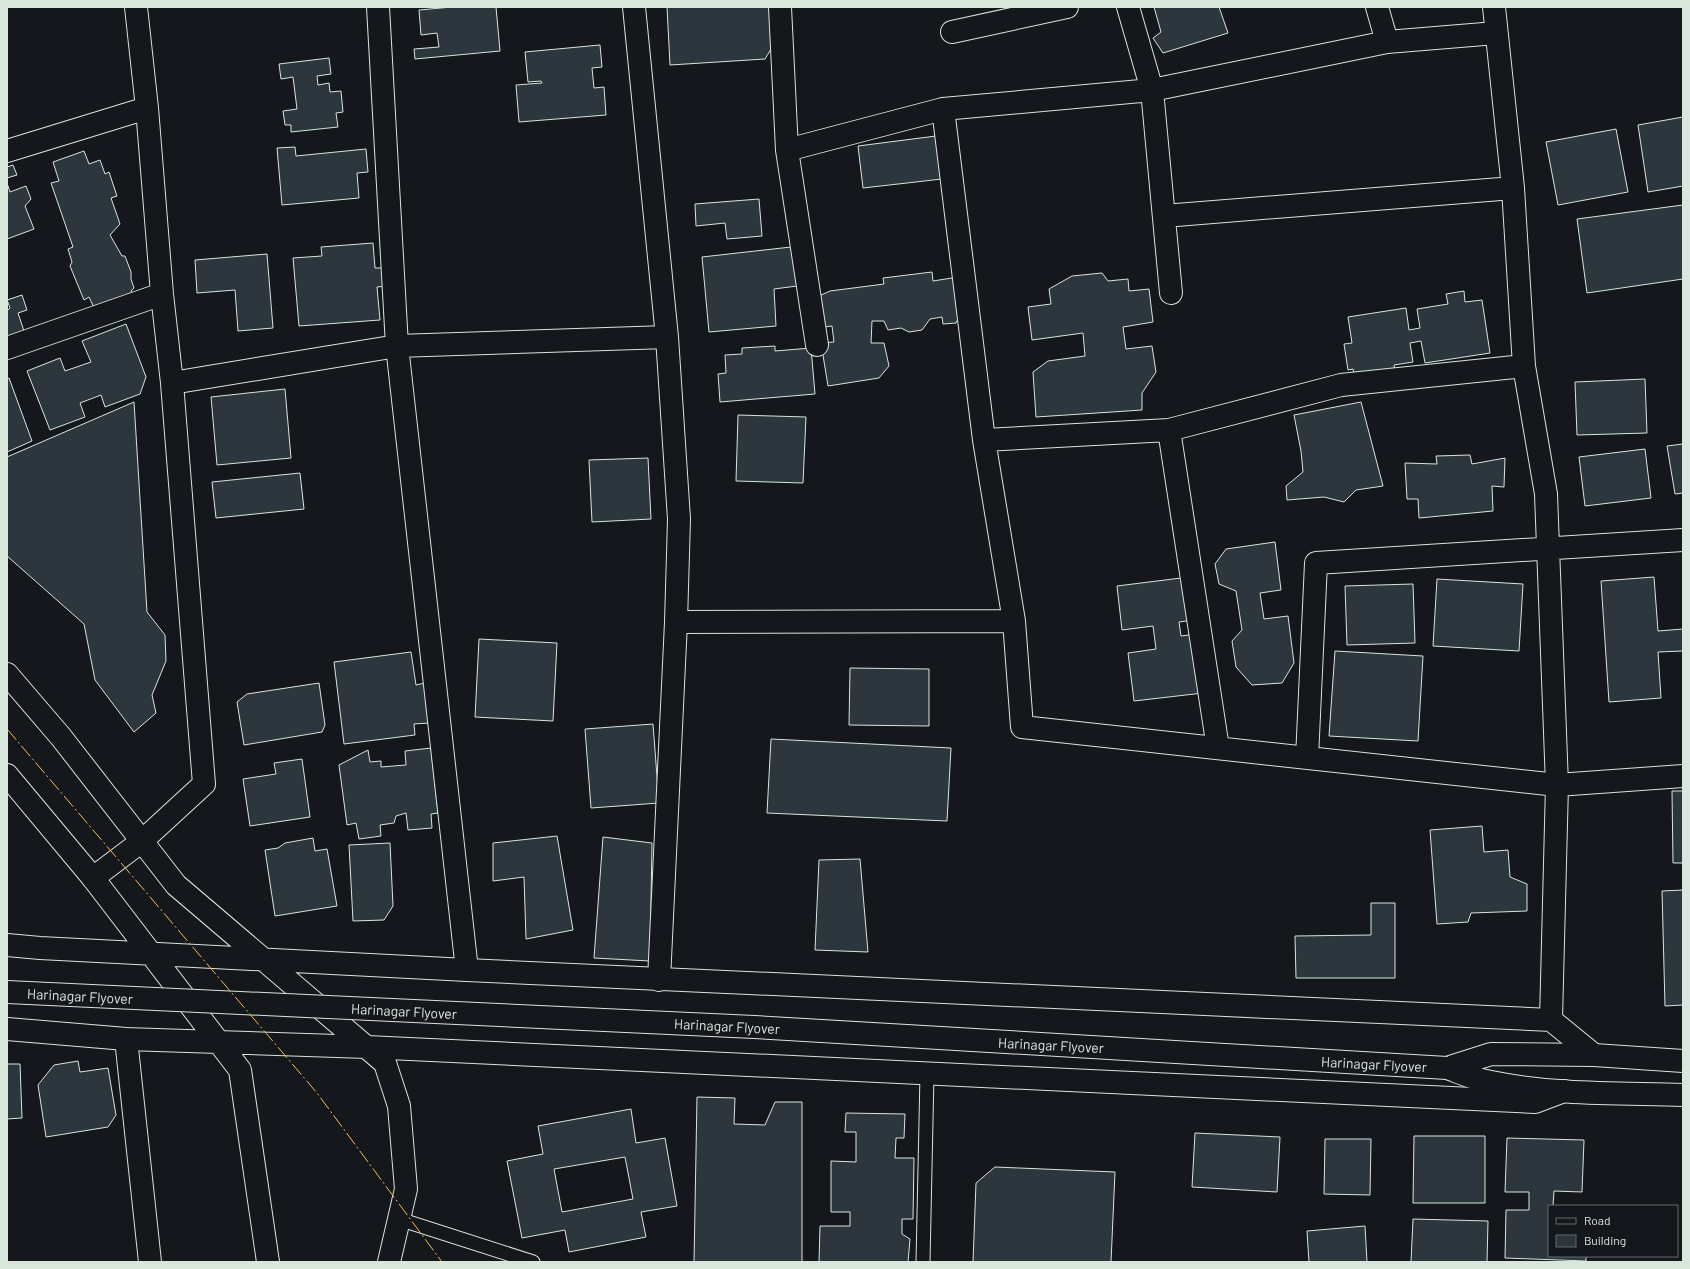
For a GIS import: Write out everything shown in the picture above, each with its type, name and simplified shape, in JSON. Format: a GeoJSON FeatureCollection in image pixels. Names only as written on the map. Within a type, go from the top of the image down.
{"type":"FeatureCollection","features":[{"type":"Feature","properties":{"kind":"street"},"geometry":{"type":"LineString","coordinates":[[93,878],[142,841],[204,784],[172,383],[162,294],[147,108],[136,7]]}},
{"type":"Feature","properties":{"kind":"street"},"geometry":{"type":"LineString","coordinates":[[378,7],[397,346],[467,970]]}},
{"type":"Feature","properties":{"kind":"street"},"geometry":{"type":"LineString","coordinates":[[634,7],[667,337],[679,519],[676,622],[659,980]]}},
{"type":"Feature","properties":{"kind":"street"},"geometry":{"type":"LineString","coordinates":[[780,7],[787,150],[817,345]]}},
{"type":"Feature","properties":{"kind":"street"},"geometry":{"type":"LineString","coordinates":[[952,32],[1067,7]]}},
{"type":"Feature","properties":{"kind":"street"},"geometry":{"type":"LineString","coordinates":[[1128,7],[1152,90],[1171,293]]}},
{"type":"Feature","properties":{"kind":"street"},"geometry":{"type":"LineString","coordinates":[[1377,7],[1386,42]]}},
{"type":"Feature","properties":{"kind":"street"},"geometry":{"type":"LineString","coordinates":[[1494,7],[1513,188],[1524,366],[1546,494],[1556,785],[1551,1020]]}},
{"type":"Feature","properties":{"kind":"street"},"geometry":{"type":"LineString","coordinates":[[787,150],[943,109],[1152,90],[1386,42],[1496,33]]}},
{"type":"Feature","properties":{"kind":"street"},"geometry":{"type":"LineString","coordinates":[[7,151],[147,108]]}},
{"type":"Feature","properties":{"kind":"street"},"geometry":{"type":"LineString","coordinates":[[943,109],[984,440],[1014,621],[1022,727],[1556,785],[1683,776]]}},
{"type":"Feature","properties":{"kind":"street"},"geometry":{"type":"LineString","coordinates":[[1164,216],[1513,188]]}},
{"type":"Feature","properties":{"kind":"street"},"geometry":{"type":"LineString","coordinates":[[7,348],[162,294]]}},
{"type":"Feature","properties":{"kind":"street"},"geometry":{"type":"LineString","coordinates":[[172,383],[397,346],[667,337]]}},
{"type":"Feature","properties":{"kind":"street"},"geometry":{"type":"LineString","coordinates":[[984,440],[1169,430],[1341,384],[1524,366]]}},
{"type":"Feature","properties":{"kind":"street"},"geometry":{"type":"LineString","coordinates":[[1169,430],[1218,748]]}},
{"type":"Feature","properties":{"kind":"street"},"geometry":{"type":"LineString","coordinates":[[1307,758],[1316,563],[1683,540]]}},
{"type":"Feature","properties":{"kind":"street"},"geometry":{"type":"LineString","coordinates":[[676,622],[1014,621]]}},
{"type":"Feature","properties":{"kind":"street"},"geometry":{"type":"LineString","coordinates":[[7,674],[61,737],[176,885],[385,1063],[399,1106],[406,1189],[390,1262]]}},
{"type":"Feature","properties":{"kind":"street"},"geometry":{"type":"LineString","coordinates":[[7,775],[93,878],[240,1070],[268,1262]]}},
{"type":"Feature","properties":{"kind":"street"},"geometry":{"type":"LineString","coordinates":[[7,945],[264,961],[1551,1020],[1594,1055]]}},
{"type":"Feature","properties":{"kind":"street","name":"Harinagar Flyover"},"geometry":{"type":"LineString","coordinates":[[7,992],[754,1027],[1447,1068],[1489,1082],[1529,1088],[1564,1091],[1683,1095]]}},
{"type":"Feature","properties":{"kind":"street"},"geometry":{"type":"LineString","coordinates":[[7,1029],[126,1039],[367,1047],[1535,1102],[1564,1091]]}},
{"type":"Feature","properties":{"kind":"street"},"geometry":{"type":"LineString","coordinates":[[126,1039],[150,1262]]}},
{"type":"Feature","properties":{"kind":"street","name":"Harinagar Flyover"},"geometry":{"type":"LineString","coordinates":[[1447,1068],[1491,1054],[1594,1055],[1683,1061]]}},
{"type":"Feature","properties":{"kind":"lane"},"geometry":{"type":"LineString","coordinates":[[923,1262],[927,1074]]}},
{"type":"Feature","properties":{"kind":"lane"},"geometry":{"type":"LineString","coordinates":[[399,1219],[533,1262]]}},
{"type":"Feature","properties":{"kind":"building"},"geometry":{"type":"Polygon","coordinates":[[[452,7],[496,7],[500,51],[415,59],[414,49],[439,47],[437,33],[421,35],[419,10],[452,7]]]}},
{"type":"Feature","properties":{"kind":"building"},"geometry":{"type":"Polygon","coordinates":[[[667,7],[772,7],[776,41],[765,59],[670,65],[667,7]]]}},
{"type":"Feature","properties":{"kind":"building"},"geometry":{"type":"Polygon","coordinates":[[[1154,7],[1219,7],[1228,33],[1163,53],[1153,38],[1161,32],[1154,7]]]}},
{"type":"Feature","properties":{"kind":"building"},"geometry":{"type":"Polygon","coordinates":[[[600,45],[602,67],[592,68],[594,88],[604,87],[606,115],[519,122],[516,85],[542,83],[541,81],[528,82],[525,52],[600,45]]]}},
{"type":"Feature","properties":{"kind":"building"},"geometry":{"type":"Polygon","coordinates":[[[329,58],[331,74],[317,76],[318,85],[329,83],[330,92],[341,91],[343,112],[336,113],[338,127],[291,132],[291,125],[285,125],[283,111],[297,109],[293,77],[281,79],[279,64],[329,58]]]}},
{"type":"Feature","properties":{"kind":"building"},"geometry":{"type":"Polygon","coordinates":[[[1683,117],[1683,186],[1648,192],[1638,125],[1683,117]]]}},
{"type":"Feature","properties":{"kind":"building"},"geometry":{"type":"Polygon","coordinates":[[[1616,129],[1628,192],[1558,205],[1546,142],[1616,129]]]}},
{"type":"Feature","properties":{"kind":"building"},"geometry":{"type":"Polygon","coordinates":[[[936,136],[942,179],[863,188],[858,146],[936,136]]]}},
{"type":"Feature","properties":{"kind":"building"},"geometry":{"type":"Polygon","coordinates":[[[295,147],[296,156],[366,149],[368,172],[357,173],[359,198],[282,205],[277,148],[295,147]]]}},
{"type":"Feature","properties":{"kind":"building"},"geometry":{"type":"Polygon","coordinates":[[[84,151],[89,164],[100,160],[105,174],[109,172],[117,196],[111,198],[120,224],[110,235],[122,256],[125,256],[131,272],[131,279],[134,288],[131,291],[135,298],[97,314],[89,297],[84,300],[70,266],[72,262],[68,249],[73,247],[51,183],[59,181],[53,162],[84,151]]]}},
{"type":"Feature","properties":{"kind":"building"},"geometry":{"type":"Polygon","coordinates":[[[13,165],[17,175],[7,178],[7,167],[13,165]]]}},
{"type":"Feature","properties":{"kind":"building"},"geometry":{"type":"Polygon","coordinates":[[[7,183],[10,192],[26,186],[31,199],[25,206],[34,229],[7,239],[7,183]]]}},
{"type":"Feature","properties":{"kind":"building"},"geometry":{"type":"Polygon","coordinates":[[[759,199],[762,236],[727,239],[725,223],[696,226],[695,204],[759,199]]]}},
{"type":"Feature","properties":{"kind":"building"},"geometry":{"type":"Polygon","coordinates":[[[1683,205],[1683,279],[1587,293],[1577,219],[1683,205]]]}},
{"type":"Feature","properties":{"kind":"building"},"geometry":{"type":"Polygon","coordinates":[[[373,243],[375,268],[386,268],[388,286],[377,287],[380,320],[299,326],[293,258],[322,256],[321,247],[373,243]]]}},
{"type":"Feature","properties":{"kind":"building"},"geometry":{"type":"Polygon","coordinates":[[[791,247],[797,286],[774,289],[776,326],[709,332],[702,257],[791,247]]]}},
{"type":"Feature","properties":{"kind":"building"},"geometry":{"type":"Polygon","coordinates":[[[267,254],[273,328],[238,331],[235,290],[197,293],[195,260],[267,254]]]}},
{"type":"Feature","properties":{"kind":"building"},"geometry":{"type":"Polygon","coordinates":[[[932,272],[933,281],[958,277],[962,311],[956,323],[943,324],[942,317],[930,319],[922,330],[909,332],[901,328],[888,330],[884,321],[872,321],[871,343],[884,343],[889,366],[879,378],[828,386],[821,343],[834,342],[832,326],[824,327],[819,296],[830,291],[884,284],[883,278],[932,272]]]}},
{"type":"Feature","properties":{"kind":"building"},"geometry":{"type":"Polygon","coordinates":[[[1102,273],[1108,281],[1128,279],[1129,291],[1149,289],[1153,322],[1123,327],[1126,349],[1152,346],[1156,372],[1142,393],[1142,410],[1036,417],[1033,372],[1048,361],[1085,356],[1083,333],[1032,340],[1028,307],[1051,304],[1049,289],[1072,276],[1102,273]]]}},
{"type":"Feature","properties":{"kind":"building"},"geometry":{"type":"Polygon","coordinates":[[[1464,291],[1465,302],[1482,300],[1490,353],[1425,363],[1421,341],[1410,343],[1413,362],[1394,365],[1395,373],[1354,374],[1353,369],[1348,370],[1344,344],[1352,343],[1348,317],[1406,308],[1409,330],[1420,328],[1417,309],[1448,304],[1446,294],[1464,291]]]}},
{"type":"Feature","properties":{"kind":"building"},"geometry":{"type":"Polygon","coordinates":[[[22,295],[27,310],[18,313],[25,334],[7,341],[7,311],[10,308],[7,300],[22,295]]]}},
{"type":"Feature","properties":{"kind":"building"},"geometry":{"type":"Polygon","coordinates":[[[126,324],[146,377],[140,394],[105,407],[101,395],[80,403],[85,417],[50,430],[27,371],[60,358],[65,371],[91,362],[82,341],[126,324]]]}},
{"type":"Feature","properties":{"kind":"building"},"geometry":{"type":"Polygon","coordinates":[[[775,346],[775,351],[811,348],[815,394],[720,402],[718,374],[726,373],[725,355],[742,354],[742,348],[775,346]]]}},
{"type":"Feature","properties":{"kind":"building"},"geometry":{"type":"Polygon","coordinates":[[[9,378],[32,441],[7,452],[7,379],[9,378]]]}},
{"type":"Feature","properties":{"kind":"building"},"geometry":{"type":"Polygon","coordinates":[[[1645,379],[1647,433],[1577,435],[1575,382],[1645,379]]]}},
{"type":"Feature","properties":{"kind":"building"},"geometry":{"type":"Polygon","coordinates":[[[285,389],[291,458],[217,465],[211,397],[285,389]]]}},
{"type":"Feature","properties":{"kind":"building"},"geometry":{"type":"Polygon","coordinates":[[[134,402],[147,612],[165,635],[166,661],[152,695],[156,713],[134,732],[95,680],[84,624],[7,556],[7,457],[134,402]]]}},
{"type":"Feature","properties":{"kind":"building"},"geometry":{"type":"Polygon","coordinates":[[[1361,402],[1383,486],[1356,490],[1344,502],[1324,497],[1287,500],[1286,486],[1303,472],[1301,451],[1294,415],[1361,402]]]}},
{"type":"Feature","properties":{"kind":"building"},"geometry":{"type":"Polygon","coordinates":[[[738,415],[806,417],[803,483],[736,481],[738,415]]]}},
{"type":"Feature","properties":{"kind":"building"},"geometry":{"type":"Polygon","coordinates":[[[1683,444],[1683,493],[1675,494],[1667,446],[1683,444]]]}},
{"type":"Feature","properties":{"kind":"building"},"geometry":{"type":"Polygon","coordinates":[[[1645,449],[1651,498],[1585,506],[1579,457],[1645,449]]]}},
{"type":"Feature","properties":{"kind":"building"},"geometry":{"type":"Polygon","coordinates":[[[1470,455],[1472,464],[1505,458],[1504,487],[1492,486],[1493,511],[1419,518],[1418,499],[1407,499],[1405,463],[1437,464],[1436,456],[1470,455]]]}},
{"type":"Feature","properties":{"kind":"building"},"geometry":{"type":"Polygon","coordinates":[[[648,458],[651,519],[592,522],[589,460],[648,458]]]}},
{"type":"Feature","properties":{"kind":"building"},"geometry":{"type":"Polygon","coordinates":[[[300,473],[304,509],[216,518],[212,482],[300,473]]]}},
{"type":"Feature","properties":{"kind":"building"},"geometry":{"type":"Polygon","coordinates":[[[1275,542],[1281,590],[1260,593],[1264,619],[1288,616],[1294,663],[1282,683],[1252,685],[1236,667],[1232,641],[1242,630],[1236,591],[1219,584],[1215,564],[1226,549],[1275,542]]]}},
{"type":"Feature","properties":{"kind":"building"},"geometry":{"type":"Polygon","coordinates":[[[1189,577],[1194,620],[1179,622],[1181,636],[1196,634],[1203,693],[1134,701],[1128,653],[1156,649],[1153,626],[1122,630],[1117,586],[1189,577]]]}},
{"type":"Feature","properties":{"kind":"building"},"geometry":{"type":"Polygon","coordinates":[[[1654,577],[1658,631],[1683,629],[1683,651],[1658,652],[1661,698],[1609,702],[1601,581],[1654,577]]]}},
{"type":"Feature","properties":{"kind":"building"},"geometry":{"type":"Polygon","coordinates":[[[1437,579],[1523,584],[1519,651],[1433,646],[1437,579]]]}},
{"type":"Feature","properties":{"kind":"building"},"geometry":{"type":"Polygon","coordinates":[[[1413,584],[1415,643],[1347,645],[1345,586],[1413,584]]]}},
{"type":"Feature","properties":{"kind":"building"},"geometry":{"type":"Polygon","coordinates":[[[479,639],[557,643],[553,721],[475,717],[479,639]]]}},
{"type":"Feature","properties":{"kind":"building"},"geometry":{"type":"Polygon","coordinates":[[[1335,651],[1423,656],[1418,741],[1329,736],[1335,651]]]}},
{"type":"Feature","properties":{"kind":"building"},"geometry":{"type":"Polygon","coordinates":[[[411,652],[416,685],[425,683],[429,723],[414,724],[415,735],[344,744],[334,662],[411,652]]]}},
{"type":"Feature","properties":{"kind":"building"},"geometry":{"type":"Polygon","coordinates":[[[850,668],[929,669],[929,726],[849,725],[850,668]]]}},
{"type":"Feature","properties":{"kind":"building"},"geometry":{"type":"Polygon","coordinates":[[[319,683],[325,725],[322,732],[244,745],[237,702],[247,694],[319,683]]]}},
{"type":"Feature","properties":{"kind":"building"},"geometry":{"type":"Polygon","coordinates":[[[653,724],[659,803],[591,808],[585,729],[653,724]]]}},
{"type":"Feature","properties":{"kind":"building"},"geometry":{"type":"Polygon","coordinates":[[[771,739],[951,748],[947,821],[767,813],[771,739]]]}},
{"type":"Feature","properties":{"kind":"building"},"geometry":{"type":"Polygon","coordinates":[[[431,748],[438,813],[431,814],[432,828],[408,830],[406,813],[396,816],[394,823],[380,825],[381,836],[359,839],[356,823],[347,825],[339,765],[368,750],[370,762],[381,761],[381,767],[406,765],[405,751],[431,748]]]}},
{"type":"Feature","properties":{"kind":"building"},"geometry":{"type":"Polygon","coordinates":[[[302,759],[310,817],[250,826],[243,779],[276,774],[274,763],[302,759]]]}},
{"type":"Feature","properties":{"kind":"building"},"geometry":{"type":"Polygon","coordinates":[[[1672,791],[1683,791],[1683,863],[1673,863],[1672,791]]]}},
{"type":"Feature","properties":{"kind":"building"},"geometry":{"type":"Polygon","coordinates":[[[1482,826],[1484,852],[1508,850],[1510,877],[1527,884],[1527,911],[1471,913],[1468,922],[1437,924],[1430,830],[1482,826]]]}},
{"type":"Feature","properties":{"kind":"building"},"geometry":{"type":"Polygon","coordinates":[[[557,836],[573,930],[526,939],[524,877],[493,881],[493,843],[557,836]]]}},
{"type":"Feature","properties":{"kind":"building"},"geometry":{"type":"Polygon","coordinates":[[[603,837],[652,843],[650,961],[594,958],[603,837]]]}},
{"type":"Feature","properties":{"kind":"building"},"geometry":{"type":"Polygon","coordinates":[[[313,838],[315,851],[327,849],[337,906],[275,916],[265,850],[278,848],[285,843],[313,838]]]}},
{"type":"Feature","properties":{"kind":"building"},"geometry":{"type":"Polygon","coordinates":[[[390,843],[393,906],[384,920],[353,921],[349,845],[390,843]]]}},
{"type":"Feature","properties":{"kind":"building"},"geometry":{"type":"Polygon","coordinates":[[[860,859],[868,952],[815,950],[819,860],[860,859]]]}},
{"type":"Feature","properties":{"kind":"building"},"geometry":{"type":"Polygon","coordinates":[[[1683,890],[1683,1005],[1665,1006],[1662,891],[1683,890]]]}},
{"type":"Feature","properties":{"kind":"building"},"geometry":{"type":"Polygon","coordinates":[[[1371,903],[1395,903],[1395,978],[1296,978],[1295,936],[1371,935],[1371,903]]]}},
{"type":"Feature","properties":{"kind":"building"},"geometry":{"type":"Polygon","coordinates":[[[78,1061],[80,1072],[108,1068],[116,1115],[108,1127],[46,1137],[38,1085],[54,1065],[78,1061]]]}},
{"type":"Feature","properties":{"kind":"building"},"geometry":{"type":"Polygon","coordinates":[[[7,1064],[20,1064],[22,1118],[7,1119],[7,1064]]]}},
{"type":"Feature","properties":{"kind":"building"},"geometry":{"type":"Polygon","coordinates":[[[697,1097],[735,1098],[734,1124],[765,1125],[775,1102],[802,1102],[802,1262],[694,1262],[697,1097]]]}},
{"type":"Feature","properties":{"kind":"building"},"geometry":{"type":"Polygon","coordinates":[[[631,1109],[636,1143],[665,1138],[677,1206],[641,1212],[646,1237],[569,1252],[565,1230],[522,1238],[507,1161],[543,1154],[538,1126],[631,1109]],[[625,1157],[554,1169],[562,1212],[633,1199],[625,1157]]]}},
{"type":"Feature","properties":{"kind":"building"},"geometry":{"type":"Polygon","coordinates":[[[846,1113],[905,1114],[904,1138],[896,1138],[895,1158],[914,1158],[913,1219],[902,1219],[902,1234],[910,1239],[908,1262],[819,1262],[820,1226],[850,1226],[850,1212],[831,1212],[831,1161],[856,1162],[856,1132],[845,1132],[846,1113]]]}},
{"type":"Feature","properties":{"kind":"building"},"geometry":{"type":"Polygon","coordinates":[[[1195,1133],[1280,1137],[1277,1192],[1192,1187],[1195,1133]]]}},
{"type":"Feature","properties":{"kind":"building"},"geometry":{"type":"Polygon","coordinates":[[[1414,1136],[1485,1136],[1485,1203],[1413,1203],[1414,1136]]]}},
{"type":"Feature","properties":{"kind":"building"},"geometry":{"type":"Polygon","coordinates":[[[1507,1138],[1584,1140],[1582,1192],[1554,1191],[1553,1205],[1548,1205],[1548,1257],[1586,1257],[1586,1261],[1505,1258],[1506,1210],[1529,1210],[1529,1192],[1505,1192],[1507,1138]]]}},
{"type":"Feature","properties":{"kind":"building"},"geometry":{"type":"Polygon","coordinates":[[[1325,1139],[1371,1139],[1370,1195],[1324,1194],[1325,1139]]]}},
{"type":"Feature","properties":{"kind":"building"},"geometry":{"type":"Polygon","coordinates":[[[995,1167],[1115,1172],[1111,1262],[973,1262],[976,1183],[995,1167]]]}},
{"type":"Feature","properties":{"kind":"building"},"geometry":{"type":"Polygon","coordinates":[[[1413,1219],[1488,1221],[1487,1262],[1411,1262],[1413,1219]]]}},
{"type":"Feature","properties":{"kind":"building"},"geometry":{"type":"Polygon","coordinates":[[[1365,1226],[1367,1262],[1309,1262],[1307,1231],[1365,1226]]]}},
{"type":"Feature","properties":{"kind":"power"},"geometry":{"type":"LineString","coordinates":[[7,729],[317,1093],[442,1262]]}}]}
